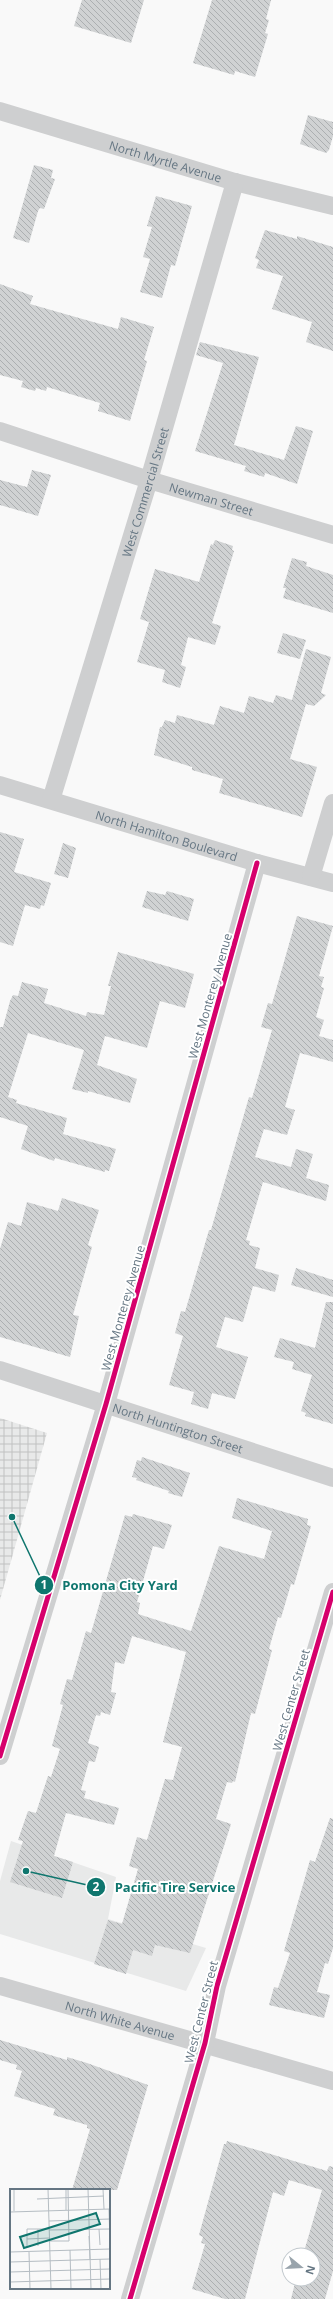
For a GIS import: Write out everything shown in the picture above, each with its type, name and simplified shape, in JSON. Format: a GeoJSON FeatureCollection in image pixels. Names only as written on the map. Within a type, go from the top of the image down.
{"type":"FeatureCollection","features":[{"type":"Feature","properties":{"kind":"street","name":"North Myrtle Avenue"},"geometry":{"type":"LineString","coordinates":[[0,111],[235,182],[333,206]]}},
{"type":"Feature","properties":{"kind":"street","name":"West Commercial Street"},"geometry":{"type":"LineString","coordinates":[[50,800],[149,480],[235,182]]}},
{"type":"Feature","properties":{"kind":"street","name":"Newman Street"},"geometry":{"type":"LineString","coordinates":[[0,431],[149,480],[333,535]]}},
{"type":"Feature","properties":{"kind":"street","name":"North Hamilton Boulevard"},"geometry":{"type":"LineString","coordinates":[[0,785],[257,863],[333,882]]}},
{"type":"Feature","properties":{"kind":"street"},"geometry":{"type":"LineString","coordinates":[[311,877],[333,803]]}},
{"type":"Feature","properties":{"kind":"street","name":"West Monterey Avenue"},"geometry":{"type":"LineString","coordinates":[[0,1756],[106,1404],[257,863]]}},
{"type":"Feature","properties":{"kind":"street","name":"North Huntington Street"},"geometry":{"type":"LineString","coordinates":[[0,1370],[333,1478]]}},
{"type":"Feature","properties":{"kind":"street","name":"West Center Street"},"geometry":{"type":"LineString","coordinates":[[130,2299],[205,2043],[217,1986],[333,1592]]}},
{"type":"Feature","properties":{"kind":"street","name":"North White Avenue"},"geometry":{"type":"LineString","coordinates":[[0,1986],[205,2043],[333,2081]]}},
{"type":"Feature","properties":{"kind":"shaded area"},"geometry":{"type":"Polygon","coordinates":[[[0,1418],[47,1433],[0,1600],[0,1418]]]}},
{"type":"Feature","properties":{"kind":"shaded area"},"geometry":{"type":"Polygon","coordinates":[[[11,1841],[116,1877],[108,1919],[206,1948],[186,1991],[0,1934],[0,1881],[11,1841]]]}},
{"type":"Feature","properties":{"kind":"building"},"geometry":{"type":"Polygon","coordinates":[[[82,0],[144,0],[131,43],[74,26],[82,0]]]}},
{"type":"Feature","properties":{"kind":"building"},"geometry":{"type":"Polygon","coordinates":[[[212,0],[271,0],[266,19],[269,20],[265,33],[268,34],[255,77],[235,71],[234,75],[193,63],[212,0]]]}},
{"type":"Feature","properties":{"kind":"building"},"geometry":{"type":"Polygon","coordinates":[[[308,115],[333,122],[333,136],[329,150],[326,153],[300,144],[308,115]]]}},
{"type":"Feature","properties":{"kind":"building"},"geometry":{"type":"Polygon","coordinates":[[[34,165],[53,170],[51,178],[55,179],[44,209],[40,208],[38,211],[29,243],[13,238],[34,165]]]}},
{"type":"Feature","properties":{"kind":"building"},"geometry":{"type":"Polygon","coordinates":[[[156,196],[192,206],[175,266],[171,265],[162,298],[140,292],[150,259],[143,257],[152,227],[147,226],[156,196]]]}},
{"type":"Feature","properties":{"kind":"building"},"geometry":{"type":"Polygon","coordinates":[[[265,230],[297,239],[297,236],[333,247],[333,351],[306,342],[312,322],[272,309],[283,276],[256,268],[259,260],[255,258],[265,230]]]}},
{"type":"Feature","properties":{"kind":"building"},"geometry":{"type":"Polygon","coordinates":[[[0,284],[33,296],[30,304],[118,329],[121,317],[154,327],[144,360],[147,361],[130,421],[98,411],[100,403],[47,387],[46,391],[36,388],[35,391],[21,387],[23,381],[0,375],[0,284]]]}},
{"type":"Feature","properties":{"kind":"building"},"geometry":{"type":"Polygon","coordinates":[[[200,342],[259,357],[234,445],[284,460],[296,426],[313,431],[297,484],[265,473],[264,477],[244,471],[246,466],[195,451],[223,363],[196,355],[200,342]]]}},
{"type":"Feature","properties":{"kind":"building"},"geometry":{"type":"Polygon","coordinates":[[[32,470],[51,475],[38,516],[0,505],[0,480],[27,487],[32,470]]]}},
{"type":"Feature","properties":{"kind":"building"},"geometry":{"type":"Polygon","coordinates":[[[215,540],[233,546],[232,550],[234,551],[212,623],[221,626],[215,645],[188,637],[181,665],[186,667],[180,688],[162,682],[165,670],[137,662],[149,622],[140,619],[155,569],[199,582],[211,544],[213,545],[215,540]]]}},
{"type":"Feature","properties":{"kind":"building"},"geometry":{"type":"Polygon","coordinates":[[[292,558],[307,562],[306,566],[333,575],[333,613],[283,598],[286,588],[283,588],[292,558]]]}},
{"type":"Feature","properties":{"kind":"building"},"geometry":{"type":"Polygon","coordinates":[[[283,633],[306,640],[300,659],[277,653],[283,633]]]}},
{"type":"Feature","properties":{"kind":"building"},"geometry":{"type":"Polygon","coordinates":[[[306,649],[331,657],[321,693],[326,695],[314,706],[306,704],[290,759],[317,767],[302,817],[219,793],[223,779],[192,770],[192,767],[154,755],[160,727],[162,727],[165,720],[175,723],[177,715],[214,725],[220,706],[244,713],[249,696],[273,703],[276,695],[292,700],[306,649]]]}},
{"type":"Feature","properties":{"kind":"building"},"geometry":{"type":"Polygon","coordinates":[[[0,832],[24,839],[14,872],[51,883],[44,906],[41,905],[40,909],[25,905],[13,946],[0,942],[0,832]]]}},
{"type":"Feature","properties":{"kind":"building"},"geometry":{"type":"Polygon","coordinates":[[[63,843],[76,848],[68,878],[54,874],[63,843]]]}},
{"type":"Feature","properties":{"kind":"building"},"geometry":{"type":"Polygon","coordinates":[[[147,891],[165,895],[167,891],[194,899],[188,921],[142,907],[147,891]]]}},
{"type":"Feature","properties":{"kind":"building"},"geometry":{"type":"Polygon","coordinates":[[[297,916],[333,926],[319,976],[324,977],[321,987],[324,988],[316,1017],[324,1020],[319,1036],[333,1040],[333,1062],[300,1053],[285,1107],[295,1110],[287,1135],[264,1129],[255,1157],[291,1167],[296,1149],[313,1154],[306,1178],[329,1185],[326,1201],[263,1182],[246,1240],[250,1241],[249,1245],[260,1248],[255,1268],[279,1275],[275,1292],[253,1286],[243,1322],[225,1317],[216,1347],[248,1357],[235,1399],[212,1393],[208,1409],[191,1404],[194,1392],[169,1385],[183,1336],[175,1333],[181,1311],[185,1312],[209,1230],[211,1230],[249,1097],[252,1098],[272,1030],[261,1027],[268,1003],[272,1004],[297,916]]]}},
{"type":"Feature","properties":{"kind":"building"},"geometry":{"type":"Polygon","coordinates":[[[118,952],[194,974],[185,1008],[160,1001],[147,1048],[105,1036],[97,1065],[137,1079],[130,1103],[88,1091],[88,1093],[72,1089],[84,1050],[28,1033],[8,1097],[17,1100],[16,1103],[67,1118],[63,1134],[116,1149],[109,1171],[105,1170],[105,1172],[55,1158],[54,1161],[21,1149],[28,1126],[0,1117],[0,1027],[3,1027],[10,1001],[13,995],[18,996],[22,982],[48,989],[44,1003],[86,1016],[87,1012],[104,1015],[111,986],[108,986],[118,952]]]}},
{"type":"Feature","properties":{"kind":"building"},"geometry":{"type":"Polygon","coordinates":[[[62,1198],[99,1210],[88,1245],[92,1247],[73,1315],[79,1316],[70,1357],[0,1337],[0,1249],[8,1222],[21,1226],[27,1202],[58,1211],[62,1198]]]}},
{"type":"Feature","properties":{"kind":"building"},"geometry":{"type":"Polygon","coordinates":[[[296,1268],[333,1280],[333,1297],[291,1285],[296,1268]]]}},
{"type":"Feature","properties":{"kind":"building"},"geometry":{"type":"Polygon","coordinates":[[[326,1302],[333,1302],[333,1424],[305,1416],[306,1413],[301,1411],[312,1375],[292,1369],[294,1362],[274,1357],[280,1338],[315,1348],[326,1302]]]}},
{"type":"Feature","properties":{"kind":"building"},"geometry":{"type":"Polygon","coordinates":[[[142,1457],[190,1473],[182,1497],[168,1493],[169,1491],[136,1480],[137,1478],[132,1477],[137,1460],[141,1461],[142,1457]]]}},
{"type":"Feature","properties":{"kind":"building"},"geometry":{"type":"Polygon","coordinates":[[[237,1498],[308,1519],[307,1525],[311,1526],[294,1585],[291,1584],[281,1618],[278,1617],[269,1649],[272,1650],[255,1714],[251,1713],[235,1782],[227,1782],[216,1819],[231,1824],[190,1953],[155,1945],[152,1956],[133,1950],[126,1974],[94,1964],[108,1920],[122,1924],[138,1869],[129,1866],[137,1837],[147,1840],[165,1779],[173,1780],[182,1747],[163,1742],[186,1652],[132,1636],[124,1664],[115,1662],[111,1692],[116,1693],[110,1715],[101,1712],[100,1716],[96,1715],[88,1743],[99,1747],[95,1762],[89,1761],[81,1790],[86,1791],[84,1798],[119,1808],[114,1825],[66,1813],[54,1856],[73,1862],[62,1898],[10,1882],[23,1841],[18,1840],[28,1811],[36,1813],[48,1776],[51,1777],[60,1749],[52,1746],[63,1705],[60,1704],[67,1679],[72,1680],[86,1631],[91,1633],[125,1515],[132,1517],[133,1514],[172,1525],[164,1549],[153,1546],[137,1602],[140,1603],[138,1614],[191,1631],[219,1546],[264,1559],[272,1531],[232,1518],[237,1498]]]}},
{"type":"Feature","properties":{"kind":"building"},"geometry":{"type":"Polygon","coordinates":[[[330,1818],[333,1819],[333,1948],[328,1964],[325,1963],[317,1992],[330,1995],[324,2018],[269,2005],[274,1987],[278,1988],[290,1953],[284,1951],[310,1860],[315,1862],[330,1818]]]}},
{"type":"Feature","properties":{"kind":"building"},"geometry":{"type":"Polygon","coordinates":[[[0,2040],[67,2060],[67,2057],[87,2063],[148,2085],[117,2190],[72,2189],[90,2129],[87,2128],[87,2125],[53,2115],[55,2109],[14,2096],[22,2071],[16,2069],[17,2065],[0,2060],[0,2040]]]}},
{"type":"Feature","properties":{"kind":"building"},"geometry":{"type":"Polygon","coordinates":[[[227,2141],[327,2171],[329,2166],[333,2167],[333,2271],[325,2299],[291,2299],[294,2287],[321,2287],[321,2247],[305,2247],[322,2190],[289,2180],[284,2196],[273,2192],[245,2299],[225,2299],[192,2289],[205,2244],[201,2243],[203,2237],[199,2235],[224,2144],[226,2144],[227,2141]]]}},
{"type":"Feature","properties":{"kind":"cycle path"},"geometry":{"type":"LineString","coordinates":[[0,1756],[106,1404],[257,863]]}},
{"type":"Feature","properties":{"kind":"cycle path"},"geometry":{"type":"LineString","coordinates":[[130,2299],[205,2043],[217,1986],[333,1592]]}},
{"type":"Feature","properties":{"kind":"place","name":"Pomona City Yard"},"geometry":{"type":"Point","coordinates":[12,1517]}},
{"type":"Feature","properties":{"kind":"place","name":"Pacific Tire Service"},"geometry":{"type":"Point","coordinates":[26,1871]}}]}
